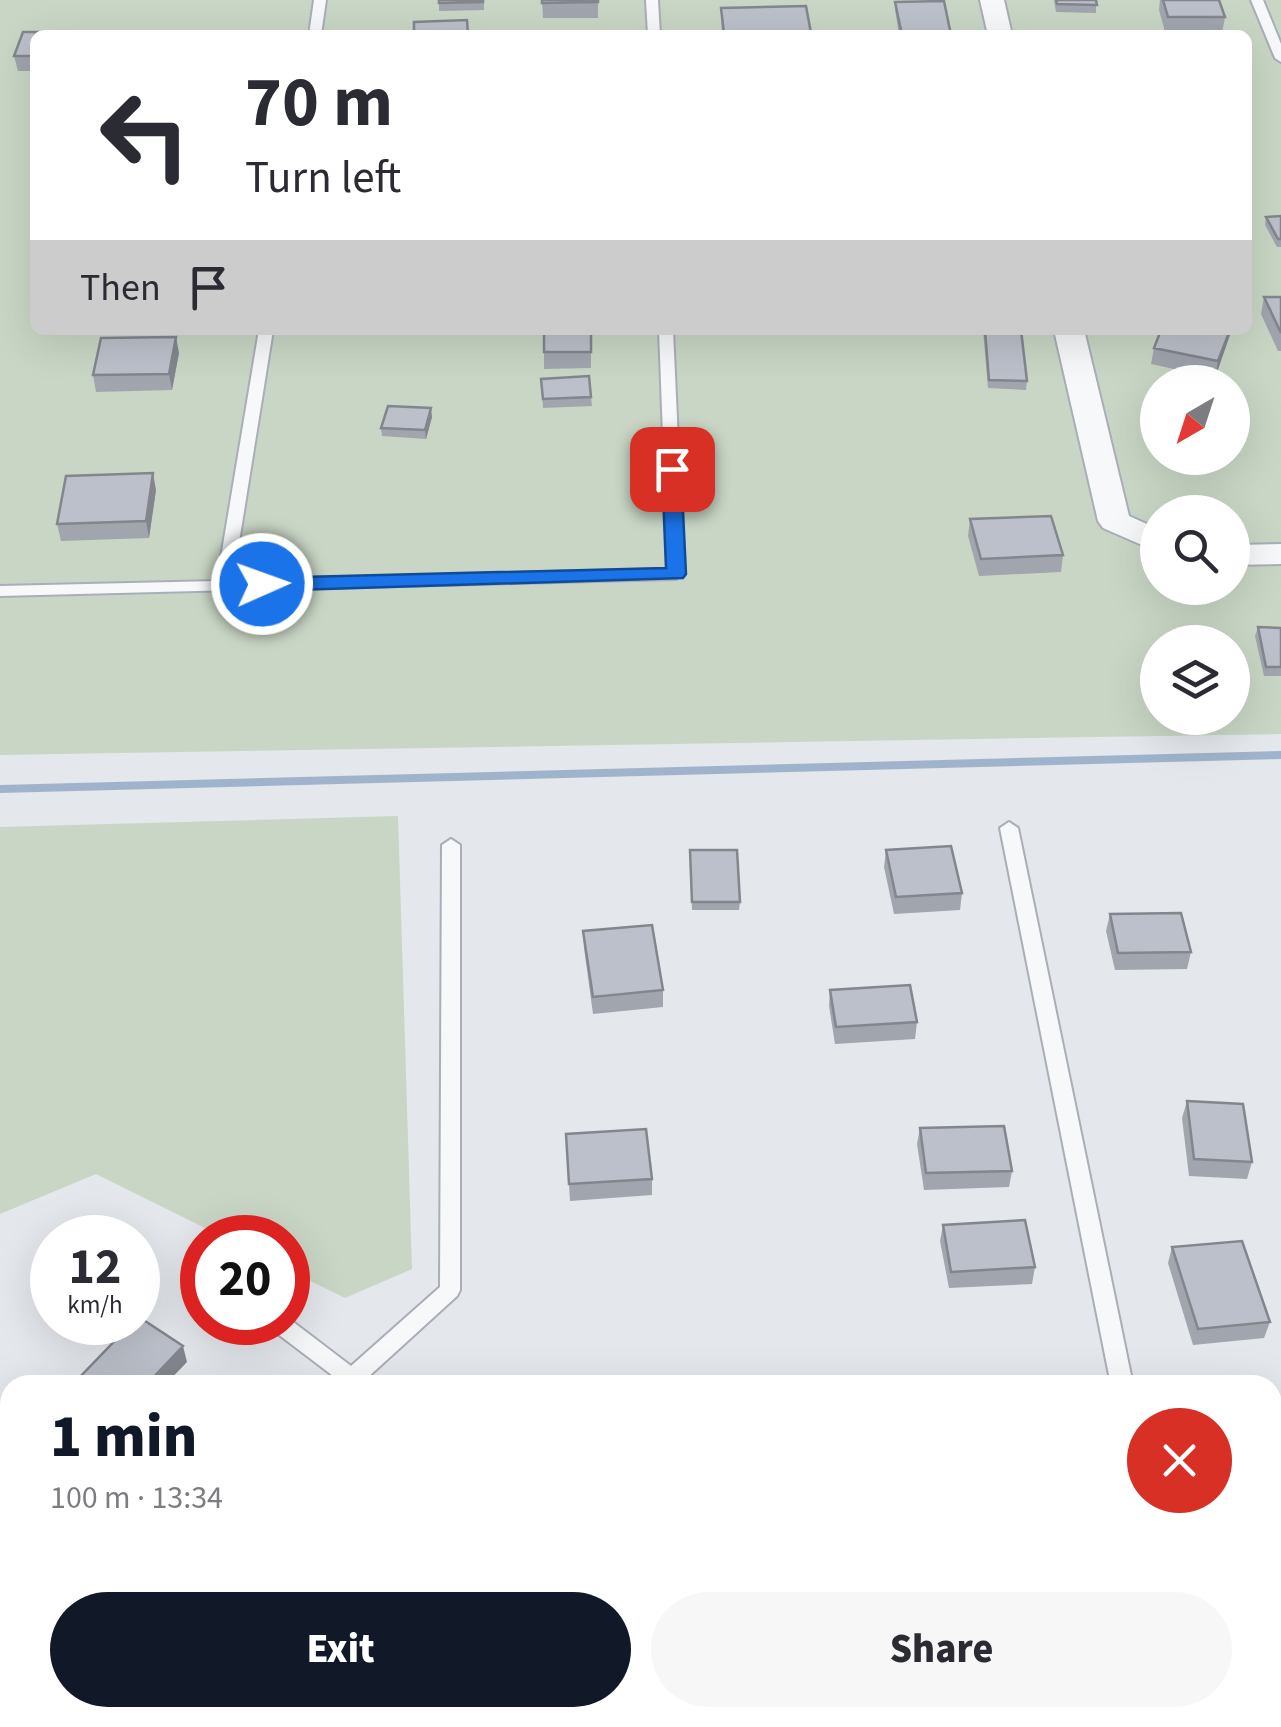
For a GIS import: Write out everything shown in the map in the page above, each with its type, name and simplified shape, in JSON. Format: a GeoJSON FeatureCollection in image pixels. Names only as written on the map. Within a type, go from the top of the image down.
{"type":"FeatureCollection","features":[{"type":"Feature","properties":{"kind":"street"},"geometry":{"type":"LineString","coordinates":[[992,0],[999,30]]}},
{"type":"Feature","properties":{"kind":"street"},"geometry":{"type":"LineString","coordinates":[[1070,335],[1114,521],[1140,533]]}},
{"type":"Feature","properties":{"kind":"street"},"geometry":{"type":"LineString","coordinates":[[1250,555],[1281,554]]}},
{"type":"Feature","properties":{"kind":"lane"},"geometry":{"type":"LineString","coordinates":[[316,30],[320,0]]}},
{"type":"Feature","properties":{"kind":"lane"},"geometry":{"type":"LineString","coordinates":[[652,0],[654,30]]}},
{"type":"Feature","properties":{"kind":"lane"},"geometry":{"type":"LineString","coordinates":[[1257,0],[1281,58]]}},
{"type":"Feature","properties":{"kind":"lane"},"geometry":{"type":"LineString","coordinates":[[224,585],[265,335]]}},
{"type":"Feature","properties":{"kind":"lane"},"geometry":{"type":"LineString","coordinates":[[0,591],[676,574],[666,335]]}},
{"type":"Feature","properties":{"kind":"lane"},"geometry":{"type":"LineString","coordinates":[[1009,828],[1120,1375]]}},
{"type":"Feature","properties":{"kind":"lane"},"geometry":{"type":"LineString","coordinates":[[363,1375],[450,1290],[451,845]]}},
{"type":"Feature","properties":{"kind":"lane"},"geometry":{"type":"LineString","coordinates":[[308,1345],[349,1375]]}},
{"type":"Feature","properties":{"kind":"green space"},"geometry":{"type":"Polygon","coordinates":[[[0,0],[1281,0],[1281,734],[1250,735],[1250,625],[1140,625],[1140,735],[1220,735],[0,755],[0,0]]]}},
{"type":"Feature","properties":{"kind":"green space"},"geometry":{"type":"Polygon","coordinates":[[[398,816],[412,1269],[345,1298],[310,1281],[310,1215],[180,1216],[96,1174],[0,1214],[0,827],[398,816]]]}},
{"type":"Feature","properties":{"kind":"building"},"geometry":{"type":"Polygon","coordinates":[[[483,0],[483,2],[439,3],[483,0]]]}},
{"type":"Feature","properties":{"kind":"building"},"geometry":{"type":"Polygon","coordinates":[[[598,0],[598,2],[542,3],[598,0]]]}},
{"type":"Feature","properties":{"kind":"building"},"geometry":{"type":"Polygon","coordinates":[[[1056,0],[1096,0],[1097,5],[1057,4],[1056,0]]]}},
{"type":"Feature","properties":{"kind":"building"},"geometry":{"type":"Polygon","coordinates":[[[1163,0],[1219,0],[1225,17],[1168,17],[1163,0]]]}},
{"type":"Feature","properties":{"kind":"building"},"geometry":{"type":"Polygon","coordinates":[[[944,1],[950,30],[901,30],[895,2],[944,1]]]}},
{"type":"Feature","properties":{"kind":"building"},"geometry":{"type":"Polygon","coordinates":[[[806,6],[810,30],[724,30],[721,8],[806,6]]]}},
{"type":"Feature","properties":{"kind":"building"},"geometry":{"type":"Polygon","coordinates":[[[467,20],[468,30],[414,30],[414,22],[467,20]]]}},
{"type":"Feature","properties":{"kind":"building"},"geometry":{"type":"Polygon","coordinates":[[[23,32],[30,32],[30,56],[14,56],[23,32]]]}},
{"type":"Feature","properties":{"kind":"building"},"geometry":{"type":"Polygon","coordinates":[[[1281,216],[1281,239],[1278,239],[1266,217],[1281,216]]]}},
{"type":"Feature","properties":{"kind":"building"},"geometry":{"type":"Polygon","coordinates":[[[1264,297],[1281,297],[1281,333],[1264,297]]]}},
{"type":"Feature","properties":{"kind":"building"},"geometry":{"type":"Polygon","coordinates":[[[544,335],[591,335],[591,352],[544,352],[544,335]]]}},
{"type":"Feature","properties":{"kind":"building"},"geometry":{"type":"Polygon","coordinates":[[[985,335],[1022,335],[1027,381],[989,380],[985,335]]]}},
{"type":"Feature","properties":{"kind":"building"},"geometry":{"type":"Polygon","coordinates":[[[1159,335],[1228,335],[1218,361],[1154,348],[1159,335]]]}},
{"type":"Feature","properties":{"kind":"building"},"geometry":{"type":"Polygon","coordinates":[[[176,337],[169,374],[93,375],[101,338],[176,337]]]}},
{"type":"Feature","properties":{"kind":"building"},"geometry":{"type":"Polygon","coordinates":[[[589,376],[591,397],[543,399],[541,379],[589,376]]]}},
{"type":"Feature","properties":{"kind":"building"},"geometry":{"type":"Polygon","coordinates":[[[388,406],[431,408],[425,430],[381,428],[388,406]]]}},
{"type":"Feature","properties":{"kind":"building"},"geometry":{"type":"Polygon","coordinates":[[[153,473],[146,521],[57,524],[66,476],[153,473]]]}},
{"type":"Feature","properties":{"kind":"building"},"geometry":{"type":"Polygon","coordinates":[[[1051,516],[1063,555],[981,559],[970,519],[1051,516]]]}},
{"type":"Feature","properties":{"kind":"building"},"geometry":{"type":"Polygon","coordinates":[[[1258,627],[1281,628],[1281,667],[1266,667],[1258,627]]]}},
{"type":"Feature","properties":{"kind":"building"},"geometry":{"type":"Polygon","coordinates":[[[951,846],[962,893],[896,897],[886,850],[951,846]]]}},
{"type":"Feature","properties":{"kind":"building"},"geometry":{"type":"Polygon","coordinates":[[[690,850],[737,850],[740,902],[692,902],[690,850]]]}},
{"type":"Feature","properties":{"kind":"building"},"geometry":{"type":"Polygon","coordinates":[[[1181,913],[1191,952],[1118,953],[1110,914],[1181,913]]]}},
{"type":"Feature","properties":{"kind":"building"},"geometry":{"type":"Polygon","coordinates":[[[652,925],[663,990],[593,997],[583,931],[652,925]]]}},
{"type":"Feature","properties":{"kind":"building"},"geometry":{"type":"Polygon","coordinates":[[[910,985],[917,1022],[836,1027],[830,990],[910,985]]]}},
{"type":"Feature","properties":{"kind":"building"},"geometry":{"type":"Polygon","coordinates":[[[1187,1101],[1243,1104],[1252,1162],[1194,1159],[1187,1101]]]}},
{"type":"Feature","properties":{"kind":"building"},"geometry":{"type":"Polygon","coordinates":[[[1004,1126],[1012,1171],[926,1173],[920,1128],[1004,1126]]]}},
{"type":"Feature","properties":{"kind":"building"},"geometry":{"type":"Polygon","coordinates":[[[646,1129],[652,1179],[569,1184],[566,1134],[646,1129]]]}},
{"type":"Feature","properties":{"kind":"building"},"geometry":{"type":"Polygon","coordinates":[[[1025,1220],[1035,1267],[951,1272],[943,1225],[1025,1220]]]}},
{"type":"Feature","properties":{"kind":"building"},"geometry":{"type":"Polygon","coordinates":[[[1242,1241],[1270,1322],[1198,1329],[1172,1247],[1242,1241]]]}},
{"type":"Feature","properties":{"kind":"building"},"geometry":{"type":"Polygon","coordinates":[[[160,1331],[183,1346],[155,1375],[82,1375],[111,1345],[160,1345],[160,1331]]]}},
{"type":"Feature","properties":{"kind":"waterway"},"geometry":{"type":"LineString","coordinates":[[0,789],[1281,755]]}},
{"type":"Feature","properties":{"kind":"route"},"geometry":{"type":"LineString","coordinates":[[262,584],[676,574],[672,469]]}}]}
